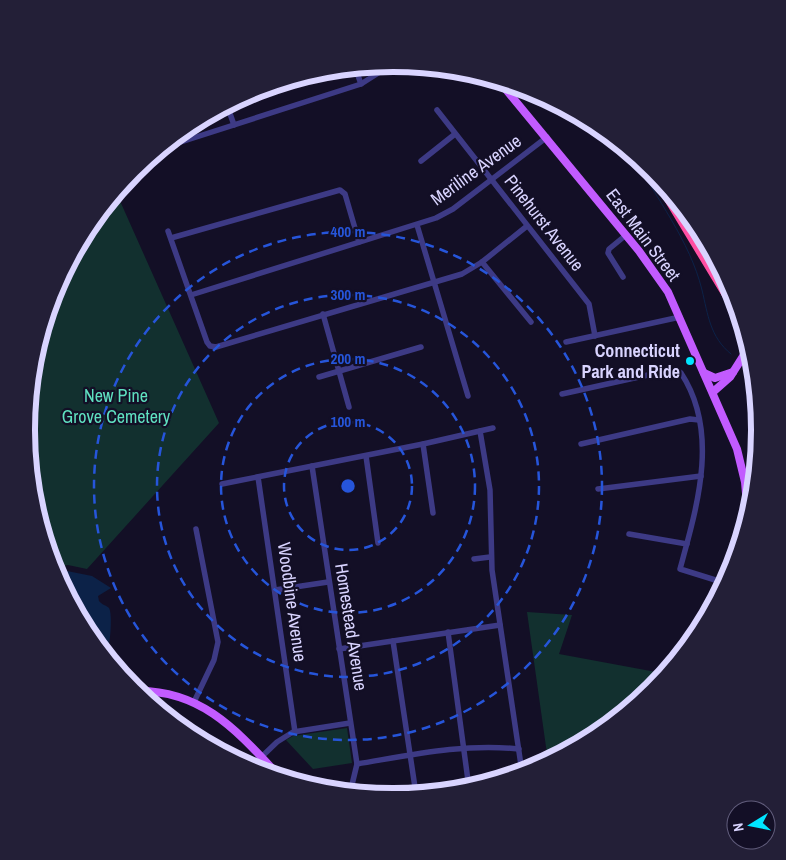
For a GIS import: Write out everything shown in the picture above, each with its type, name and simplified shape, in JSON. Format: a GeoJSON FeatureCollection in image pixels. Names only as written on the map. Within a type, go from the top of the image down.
{"type":"FeatureCollection","features":[{"type":"Feature","properties":{"kind":"highway"},"geometry":{"type":"LineString","coordinates":[[675,209],[719,283]]}},
{"type":"Feature","properties":{"kind":"main road","name":"East Main Street"},"geometry":{"type":"LineString","coordinates":[[507,91],[660,279],[680,317],[713,392],[739,457],[746,489]]}},
{"type":"Feature","properties":{"kind":"main road"},"geometry":{"type":"LineString","coordinates":[[713,392],[735,371],[743,357]]}},
{"type":"Feature","properties":{"kind":"main road"},"geometry":{"type":"LineString","coordinates":[[704,372],[715,378],[735,371]]}},
{"type":"Feature","properties":{"kind":"main road"},"geometry":{"type":"LineString","coordinates":[[149,692],[161,692],[194,702],[228,722],[272,767]]}},
{"type":"Feature","properties":{"kind":"street"},"geometry":{"type":"LineString","coordinates":[[181,142],[361,84],[378,73]]}},
{"type":"Feature","properties":{"kind":"street"},"geometry":{"type":"LineString","coordinates":[[357,74],[361,84]]}},
{"type":"Feature","properties":{"kind":"street","name":"Pinehurst Avenue"},"geometry":{"type":"LineString","coordinates":[[437,110],[589,304],[595,336]]}},
{"type":"Feature","properties":{"kind":"street"},"geometry":{"type":"LineString","coordinates":[[230,112],[234,124]]}},
{"type":"Feature","properties":{"kind":"street"},"geometry":{"type":"LineString","coordinates":[[421,161],[455,134]]}},
{"type":"Feature","properties":{"kind":"street","name":"Meriline Avenue"},"geometry":{"type":"LineString","coordinates":[[191,296],[417,225],[453,209],[546,137]]}},
{"type":"Feature","properties":{"kind":"street"},"geometry":{"type":"LineString","coordinates":[[172,238],[340,190],[345,194],[360,242]]}},
{"type":"Feature","properties":{"kind":"street"},"geometry":{"type":"LineString","coordinates":[[417,225],[468,396]]}},
{"type":"Feature","properties":{"kind":"street"},"geometry":{"type":"LineString","coordinates":[[168,231],[210,346],[216,347],[462,274],[482,262],[527,226]]}},
{"type":"Feature","properties":{"kind":"street"},"geometry":{"type":"LineString","coordinates":[[623,277],[608,253],[626,235]]}},
{"type":"Feature","properties":{"kind":"street"},"geometry":{"type":"LineString","coordinates":[[482,262],[531,322]]}},
{"type":"Feature","properties":{"kind":"street"},"geometry":{"type":"LineString","coordinates":[[323,314],[349,407]]}},
{"type":"Feature","properties":{"kind":"street"},"geometry":{"type":"LineString","coordinates":[[566,342],[680,317]]}},
{"type":"Feature","properties":{"kind":"street"},"geometry":{"type":"LineString","coordinates":[[318,377],[421,347]]}},
{"type":"Feature","properties":{"kind":"street"},"geometry":{"type":"LineString","coordinates":[[562,394],[666,371],[677,370],[683,375],[699,420],[704,451],[701,476],[680,569],[718,580]]}},
{"type":"Feature","properties":{"kind":"street"},"geometry":{"type":"LineString","coordinates":[[581,444],[690,419],[699,420]]}},
{"type":"Feature","properties":{"kind":"street"},"geometry":{"type":"LineString","coordinates":[[222,484],[366,456],[493,428]]}},
{"type":"Feature","properties":{"kind":"street"},"geometry":{"type":"LineString","coordinates":[[480,431],[490,490],[490,557],[521,764]]}},
{"type":"Feature","properties":{"kind":"street"},"geometry":{"type":"LineString","coordinates":[[423,444],[433,513]]}},
{"type":"Feature","properties":{"kind":"street"},"geometry":{"type":"LineString","coordinates":[[366,456],[378,543]]}},
{"type":"Feature","properties":{"kind":"street","name":"Homestead Avenue"},"geometry":{"type":"LineString","coordinates":[[312,466],[357,764],[352,785]]}},
{"type":"Feature","properties":{"kind":"street"},"geometry":{"type":"LineString","coordinates":[[598,489],[701,476]]}},
{"type":"Feature","properties":{"kind":"street","name":"Woodbine Avenue"},"geometry":{"type":"LineString","coordinates":[[258,477],[295,732]]}},
{"type":"Feature","properties":{"kind":"street"},"geometry":{"type":"LineString","coordinates":[[194,702],[214,660],[218,642],[196,529]]}},
{"type":"Feature","properties":{"kind":"street"},"geometry":{"type":"LineString","coordinates":[[628,534],[687,544]]}},
{"type":"Feature","properties":{"kind":"street"},"geometry":{"type":"LineString","coordinates":[[474,560],[490,557]]}},
{"type":"Feature","properties":{"kind":"street"},"geometry":{"type":"LineString","coordinates":[[275,590],[328,582]]}},
{"type":"Feature","properties":{"kind":"street"},"geometry":{"type":"LineString","coordinates":[[339,649],[500,625]]}},
{"type":"Feature","properties":{"kind":"street"},"geometry":{"type":"LineString","coordinates":[[448,632],[468,780]]}},
{"type":"Feature","properties":{"kind":"street"},"geometry":{"type":"LineString","coordinates":[[392,641],[415,787]]}},
{"type":"Feature","properties":{"kind":"street"},"geometry":{"type":"LineString","coordinates":[[257,761],[277,742],[295,732],[350,724]]}},
{"type":"Feature","properties":{"kind":"street"},"geometry":{"type":"LineString","coordinates":[[357,764],[463,747],[488,745],[519,749]]}},
{"type":"Feature","properties":{"kind":"green space","name":"New Pine Grove Cemetery"},"geometry":{"type":"Polygon","coordinates":[[[119,200],[219,423],[87,569],[68,565],[62,566],[54,545],[47,523],[38,477],[35,430],[38,383],[47,337],[62,293],[95,231],[119,200]]]}},
{"type":"Feature","properties":{"kind":"green space"},"geometry":{"type":"Polygon","coordinates":[[[527,612],[572,615],[559,654],[656,672],[611,714],[592,728],[547,753],[527,612]]]}},
{"type":"Feature","properties":{"kind":"green space"},"geometry":{"type":"Polygon","coordinates":[[[347,728],[352,763],[313,769],[286,740],[293,736],[347,728]]]}},
{"type":"Feature","properties":{"kind":"water"},"geometry":{"type":"Polygon","coordinates":[[[64,571],[92,576],[111,588],[98,596],[99,601],[109,608],[110,612],[109,647],[83,609],[64,571]]]}},
{"type":"Feature","properties":{"kind":"waterway"},"geometry":{"type":"LineString","coordinates":[[646,177],[672,220],[697,272],[714,333],[731,354]]}},
{"type":"Feature","properties":{"kind":"place","name":"Connecticut Park and Ride"},"geometry":{"type":"Point","coordinates":[690,361]}}]}
